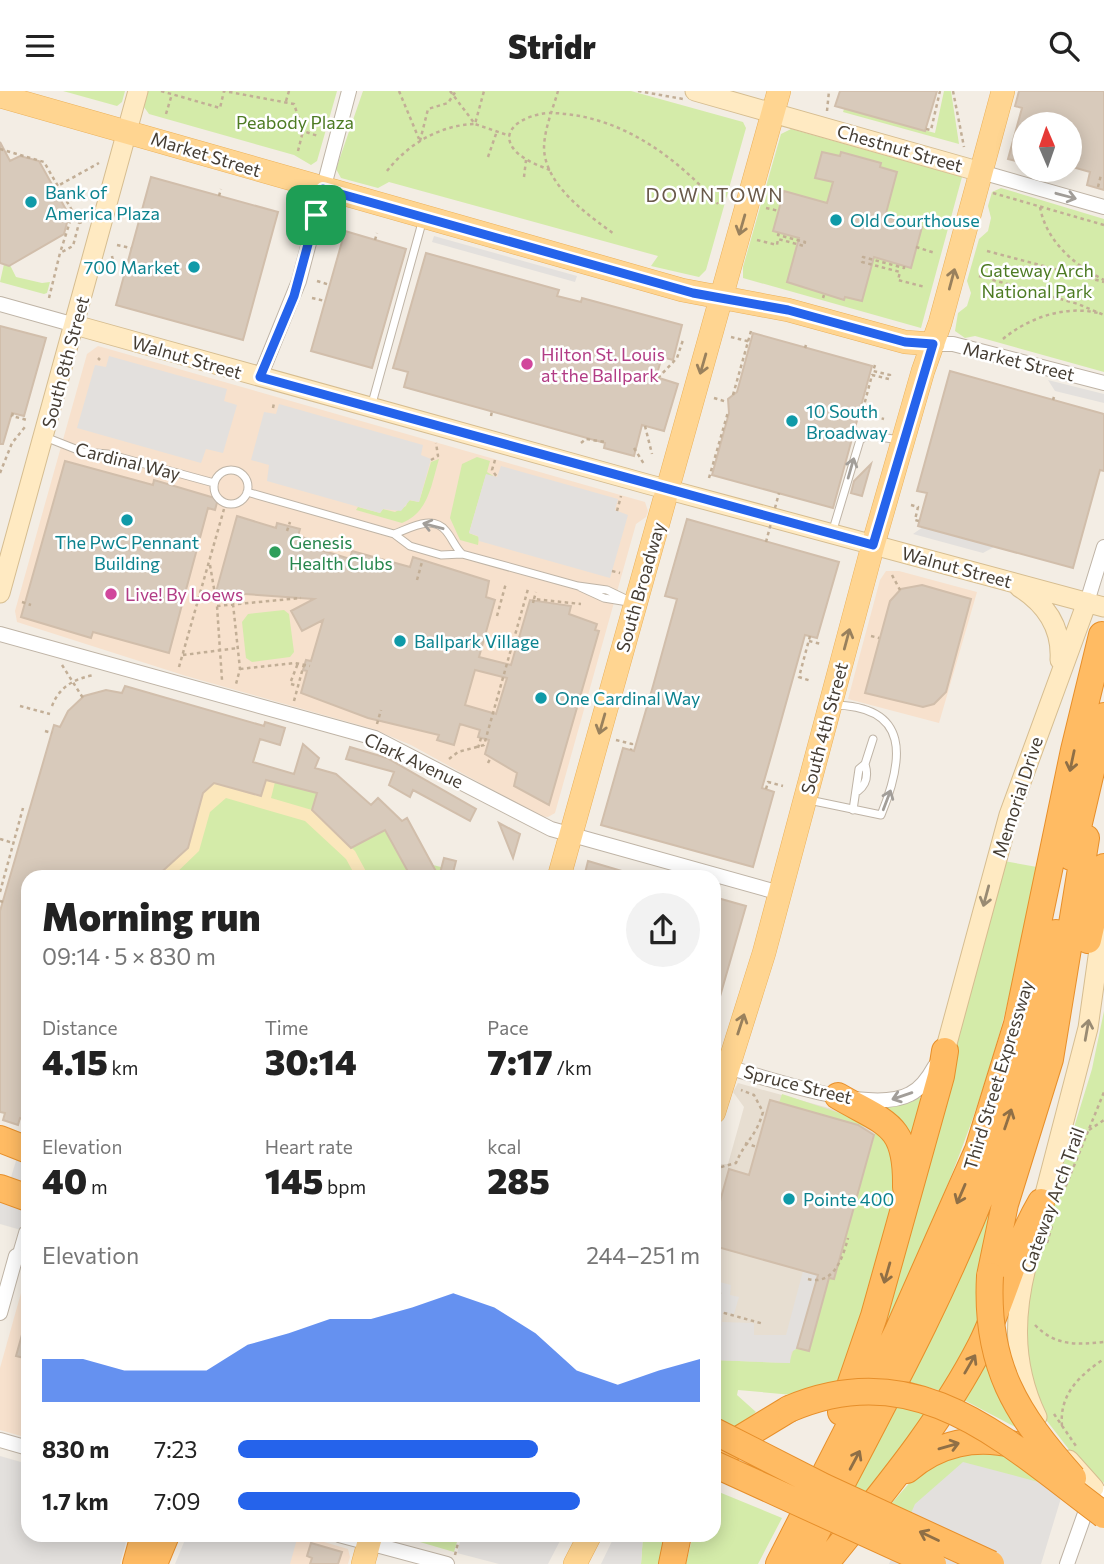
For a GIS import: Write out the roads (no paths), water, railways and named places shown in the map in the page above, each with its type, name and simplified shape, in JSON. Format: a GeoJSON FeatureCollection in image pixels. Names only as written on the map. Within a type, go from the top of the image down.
{"type":"FeatureCollection","features":[{"type":"Feature","properties":{"kind":"highway","name":"Third Street Expressway"},"geometry":{"type":"LineString","coordinates":[[779,1564],[897,1333],[978,1150],[1017,1024],[1067,782],[1102,635]]}},
{"type":"Feature","properties":{"kind":"highway","name":"Third Street Expressway"},"geometry":{"type":"LineString","coordinates":[[800,1564],[915,1341],[998,1151],[1023,1072],[1044,991],[1104,716]]}},
{"type":"Feature","properties":{"kind":"highway"},"geometry":{"type":"LineString","coordinates":[[1093,759],[1088,826],[1060,1011],[1038,1099],[997,1235],[990,1276],[991,1331],[1012,1398],[1036,1436],[1104,1514]]}},
{"type":"Feature","properties":{"kind":"highway"},"geometry":{"type":"LineString","coordinates":[[997,1235],[1041,1129],[1061,1071],[1104,867]]}},
{"type":"Feature","properties":{"kind":"highway"},"geometry":{"type":"LineString","coordinates":[[771,1564],[852,1384],[905,1207],[941,1076],[944,1051]]}},
{"type":"Feature","properties":{"kind":"highway"},"geometry":{"type":"LineString","coordinates":[[838,1096],[886,1122],[897,1136],[906,1174],[905,1207]]}},
{"type":"Feature","properties":{"kind":"highway"},"geometry":{"type":"LineString","coordinates":[[0,1139],[21,1147]]}},
{"type":"Feature","properties":{"kind":"highway"},"geometry":{"type":"LineString","coordinates":[[0,1156],[21,1163]]}},
{"type":"Feature","properties":{"kind":"highway"},"geometry":{"type":"LineString","coordinates":[[0,1189],[21,1196]]}},
{"type":"Feature","properties":{"kind":"highway"},"geometry":{"type":"LineString","coordinates":[[825,1564],[892,1482],[980,1347],[1052,1206]]}},
{"type":"Feature","properties":{"kind":"highway"},"geometry":{"type":"LineString","coordinates":[[721,1457],[738,1440],[789,1409],[831,1395],[862,1391],[895,1392],[940,1403],[977,1422],[1104,1514]]}},
{"type":"Feature","properties":{"kind":"highway"},"geometry":{"type":"LineString","coordinates":[[721,1435],[824,1487],[991,1564]]}},
{"type":"Feature","properties":{"kind":"highway"},"geometry":{"type":"LineString","coordinates":[[892,1482],[939,1449],[988,1441],[1018,1446],[1077,1484],[1099,1492]]}},
{"type":"Feature","properties":{"kind":"highway"},"geometry":{"type":"LineString","coordinates":[[721,1467],[842,1525],[933,1564]]}},
{"type":"Feature","properties":{"kind":"highway"},"geometry":{"type":"LineString","coordinates":[[136,1564],[142,1542]]}},
{"type":"Feature","properties":{"kind":"highway"},"geometry":{"type":"LineString","coordinates":[[154,1564],[163,1542]]}},
{"type":"Feature","properties":{"kind":"highway"},"geometry":{"type":"LineString","coordinates":[[672,1564],[677,1542]]}},
{"type":"Feature","properties":{"kind":"main road","name":"South 4th Street"},"geometry":{"type":"LineString","coordinates":[[721,1064],[780,893],[873,545],[933,344],[1003,91]]}},
{"type":"Feature","properties":{"kind":"main road","name":"Market Street"},"geometry":{"type":"LineString","coordinates":[[0,96],[682,290],[788,310],[905,342],[933,344]]}},
{"type":"Feature","properties":{"kind":"main road","name":"South Broadway"},"geometry":{"type":"LineString","coordinates":[[561,870],[776,102]]}},
{"type":"Feature","properties":{"kind":"main road"},"geometry":{"type":"LineString","coordinates":[[575,1564],[586,1542]]}},
{"type":"Feature","properties":{"kind":"street","name":"South 8th Street"},"geometry":{"type":"LineString","coordinates":[[0,593],[138,91]]}},
{"type":"Feature","properties":{"kind":"street"},"geometry":{"type":"LineString","coordinates":[[260,377],[294,296],[349,91]]}},
{"type":"Feature","properties":{"kind":"street","name":"Chestnut Street"},"geometry":{"type":"LineString","coordinates":[[695,91],[776,102],[981,171],[1104,207]]}},
{"type":"Feature","properties":{"kind":"street","name":"Walnut Street"},"geometry":{"type":"LineString","coordinates":[[0,304],[667,490],[1095,604]]}},
{"type":"Feature","properties":{"kind":"street","name":"Market Street"},"geometry":{"type":"LineString","coordinates":[[933,344],[953,344],[1104,383]]}},
{"type":"Feature","properties":{"kind":"street","name":"Memorial Drive"},"geometry":{"type":"LineString","coordinates":[[944,1051],[1009,815],[1060,668],[1095,604],[1104,547]]}},
{"type":"Feature","properties":{"kind":"street"},"geometry":{"type":"LineString","coordinates":[[1004,579],[1031,595],[1050,616],[1059,637],[1060,668]]}},
{"type":"Feature","properties":{"kind":"street","name":"Clark Avenue"},"geometry":{"type":"LineString","coordinates":[[0,634],[374,738],[542,825],[697,870]]}},
{"type":"Feature","properties":{"kind":"street","name":"Clark Avenue"},"geometry":{"type":"LineString","coordinates":[[721,877],[780,893]]}},
{"type":"Feature","properties":{"kind":"street"},"geometry":{"type":"LineString","coordinates":[[1067,1564],[1099,1492],[1058,1450],[1029,1401],[1018,1356],[1016,1313],[1020,1287],[1037,1229],[1052,1206],[1081,1060],[1104,911]]}},
{"type":"Feature","properties":{"kind":"street","name":"Spruce Street"},"geometry":{"type":"LineString","coordinates":[[721,1064],[838,1096],[888,1100],[910,1094],[927,1079],[944,1051]]}},
{"type":"Feature","properties":{"kind":"street"},"geometry":{"type":"LineString","coordinates":[[0,1313],[16,1256]]}},
{"type":"Feature","properties":{"kind":"street"},"geometry":{"type":"LineString","coordinates":[[0,1440],[21,1446]]}},
{"type":"Feature","properties":{"kind":"street"},"geometry":{"type":"LineString","coordinates":[[368,1547],[451,1560]]}},
{"type":"Feature","properties":{"kind":"lane"},"geometry":{"type":"LineString","coordinates":[[371,408],[423,217]]}},
{"type":"Feature","properties":{"kind":"lane"},"geometry":{"type":"LineString","coordinates":[[832,534],[860,440],[868,435],[895,440],[905,435]]}},
{"type":"Feature","properties":{"kind":"lane","name":"Cardinal Way"},"geometry":{"type":"LineString","coordinates":[[44,437],[83,452],[108,454],[214,484]]}},
{"type":"Feature","properties":{"kind":"lane","name":"Cardinal Way"},"geometry":{"type":"LineString","coordinates":[[234,470],[244,476],[247,492],[240,501],[229,504],[215,495],[214,484],[219,474],[234,470]]}},
{"type":"Feature","properties":{"kind":"lane","name":"Cardinal Way"},"geometry":{"type":"LineString","coordinates":[[247,492],[394,534],[410,546],[441,555],[462,554],[578,586],[607,590],[636,604]]}},
{"type":"Feature","properties":{"kind":"lane"},"geometry":{"type":"LineString","coordinates":[[394,534],[420,523],[429,523],[445,529],[462,554]]}},
{"type":"Feature","properties":{"kind":"lane"},"geometry":{"type":"LineString","coordinates":[[805,799],[881,815],[896,768],[897,738],[879,715],[852,705],[830,705]]}},
{"type":"Feature","properties":{"kind":"lane"},"geometry":{"type":"LineString","coordinates":[[853,810],[858,791],[864,786],[867,772],[865,764],[873,739]]}},
{"type":"Feature","properties":{"kind":"lane"},"geometry":{"type":"LineString","coordinates":[[16,1256],[21,1238]]}},
{"type":"Feature","properties":{"kind":"place","name":"Bank of America Plaza"},"geometry":{"type":"Point","coordinates":[31,202]}},
{"type":"Feature","properties":{"kind":"place","name":"Old Courthouse"},"geometry":{"type":"Point","coordinates":[836,220]}},
{"type":"Feature","properties":{"kind":"place","name":"700 Market"},"geometry":{"type":"Point","coordinates":[194,267]}},
{"type":"Feature","properties":{"kind":"place","name":"Hilton St. Louis at the Ballpark"},"geometry":{"type":"Point","coordinates":[527,364]}},
{"type":"Feature","properties":{"kind":"place","name":"10 South Broadway"},"geometry":{"type":"Point","coordinates":[792,421]}},
{"type":"Feature","properties":{"kind":"place","name":"The PwC Pennant Building"},"geometry":{"type":"Point","coordinates":[127,520]}},
{"type":"Feature","properties":{"kind":"place","name":"Genesis Health Clubs"},"geometry":{"type":"Point","coordinates":[275,552]}},
{"type":"Feature","properties":{"kind":"place","name":"Live! By Loews"},"geometry":{"type":"Point","coordinates":[111,594]}},
{"type":"Feature","properties":{"kind":"place","name":"Ballpark Village"},"geometry":{"type":"Point","coordinates":[400,641]}},
{"type":"Feature","properties":{"kind":"place","name":"One Cardinal Way"},"geometry":{"type":"Point","coordinates":[541,698]}},
{"type":"Feature","properties":{"kind":"place","name":"Pointe 400"},"geometry":{"type":"Point","coordinates":[789,1199]}},
{"type":"Feature","properties":{"kind":"district","name":"DOWNTOWN"},"geometry":{"type":"Point","coordinates":[715,194]}},
{"type":"Feature","properties":{"kind":"park label","name":"Peabody Plaza"},"geometry":{"type":"Point","coordinates":[295,122]}},
{"type":"Feature","properties":{"kind":"park label","name":"Gateway Arch National Park"},"geometry":{"type":"Point","coordinates":[1037,280]}}]}
